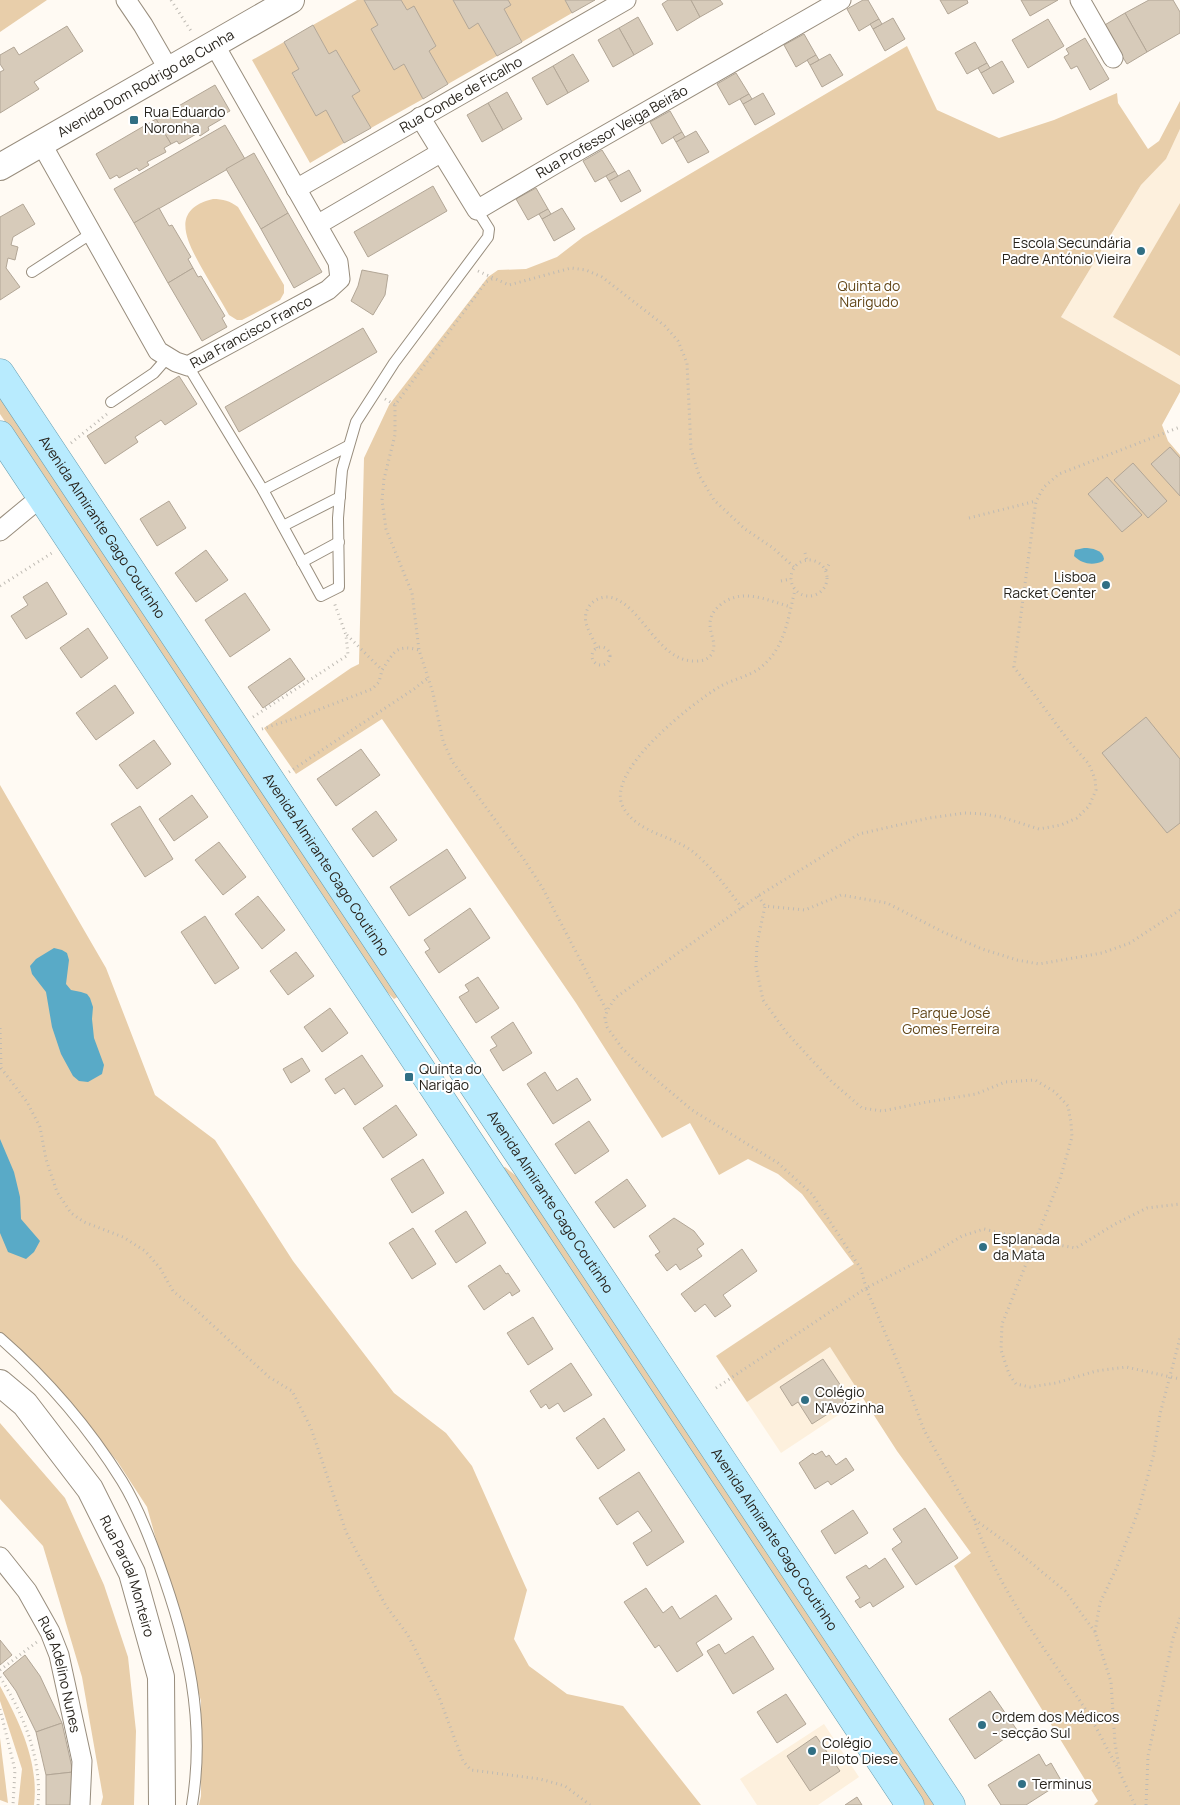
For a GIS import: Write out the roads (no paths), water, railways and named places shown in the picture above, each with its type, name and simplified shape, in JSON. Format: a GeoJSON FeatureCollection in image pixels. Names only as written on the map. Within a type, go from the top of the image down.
{"type":"FeatureCollection","features":[{"type":"Feature","properties":{"kind":"main road","name":"Avenida Almirante Gago Coutinho"},"geometry":{"type":"LineString","coordinates":[[0,373],[951,1805]]}},
{"type":"Feature","properties":{"kind":"main road"},"geometry":{"type":"LineString","coordinates":[[0,435],[910,1805]]}},
{"type":"Feature","properties":{"kind":"main road"},"geometry":{"type":"LineString","coordinates":[[427,1078],[455,1058]]}},
{"type":"Feature","properties":{"kind":"main road"},"geometry":{"type":"LineString","coordinates":[[447,1108],[475,1089]]}},
{"type":"Feature","properties":{"kind":"street"},"geometry":{"type":"LineString","coordinates":[[126,0],[163,60]]}},
{"type":"Feature","properties":{"kind":"street","name":"Avenida Dom Rodrigo da Cunha"},"geometry":{"type":"LineString","coordinates":[[0,167],[41,143],[163,60],[214,44],[291,0]]}},
{"type":"Feature","properties":{"kind":"street","name":"Rua Conde de Ficalho"},"geometry":{"type":"LineString","coordinates":[[296,189],[626,0]]}},
{"type":"Feature","properties":{"kind":"street","name":"Rua Professor Veiga Beirão"},"geometry":{"type":"LineString","coordinates":[[477,210],[841,0]]}},
{"type":"Feature","properties":{"kind":"street"},"geometry":{"type":"LineString","coordinates":[[1080,0],[1113,58]]}},
{"type":"Feature","properties":{"kind":"street"},"geometry":{"type":"LineString","coordinates":[[214,44],[317,225],[440,153]]}},
{"type":"Feature","properties":{"kind":"street"},"geometry":{"type":"LineString","coordinates":[[420,117],[440,153],[477,210]]}},
{"type":"Feature","properties":{"kind":"street","name":"Rua Francisco Franco"},"geometry":{"type":"LineString","coordinates":[[41,143],[158,351],[176,362],[188,366],[328,290],[340,279],[338,262],[317,225]]}},
{"type":"Feature","properties":{"kind":"street"},"geometry":{"type":"LineString","coordinates":[[0,532],[41,497]]}},
{"type":"Feature","properties":{"kind":"street","name":"Rua Pardal Monteiro"},"geometry":{"type":"LineString","coordinates":[[0,1383],[25,1404],[90,1489],[132,1572],[161,1677],[162,1805]]}},
{"type":"Feature","properties":{"kind":"street","name":"Rua Adelino Nunes"},"geometry":{"type":"LineString","coordinates":[[0,1557],[27,1591],[50,1632],[59,1655],[82,1761],[80,1805]]}},
{"type":"Feature","properties":{"kind":"lane"},"geometry":{"type":"LineString","coordinates":[[188,366],[263,490],[321,596],[339,587],[342,470],[356,422],[380,385],[488,237],[489,229],[477,210]]}},
{"type":"Feature","properties":{"kind":"lane"},"geometry":{"type":"LineString","coordinates":[[32,272],[92,233]]}},
{"type":"Feature","properties":{"kind":"lane"},"geometry":{"type":"LineString","coordinates":[[111,402],[154,373],[168,357]]}},
{"type":"Feature","properties":{"kind":"lane"},"geometry":{"type":"LineString","coordinates":[[263,490],[348,446]]}},
{"type":"Feature","properties":{"kind":"lane"},"geometry":{"type":"LineString","coordinates":[[283,526],[340,497]]}},
{"type":"Feature","properties":{"kind":"lane"},"geometry":{"type":"LineString","coordinates":[[302,562],[339,542]]}},
{"type":"Feature","properties":{"kind":"lane"},"geometry":{"type":"LineString","coordinates":[[0,1338],[18,1354],[83,1425],[123,1482],[146,1527],[169,1590],[195,1693],[197,1727],[195,1785],[192,1805]]}},
{"type":"Feature","properties":{"kind":"water"},"geometry":{"type":"Polygon","coordinates":[[[1084,548],[1094,549],[1102,553],[1103,561],[1088,563],[1080,561],[1074,556],[1075,550],[1084,548]]]}},
{"type":"Feature","properties":{"kind":"water"},"geometry":{"type":"Polygon","coordinates":[[[54,948],[67,953],[69,960],[66,984],[71,990],[87,994],[93,1007],[94,1038],[104,1065],[102,1074],[88,1082],[79,1081],[73,1076],[61,1054],[52,1027],[46,992],[32,974],[30,966],[36,959],[54,948]]]}},
{"type":"Feature","properties":{"kind":"water"},"geometry":{"type":"Polygon","coordinates":[[[0,1139],[14,1172],[20,1197],[21,1219],[40,1241],[34,1252],[26,1259],[8,1252],[0,1233],[0,1139]]]}},
{"type":"Feature","properties":{"kind":"place","name":"Rua Eduardo Noronha"},"geometry":{"type":"Point","coordinates":[134,120]}},
{"type":"Feature","properties":{"kind":"place","name":"Escola Secundária Padre António Vieira"},"geometry":{"type":"Point","coordinates":[1141,251]}},
{"type":"Feature","properties":{"kind":"place","name":"Lisboa Racket Center"},"geometry":{"type":"Point","coordinates":[1106,585]}},
{"type":"Feature","properties":{"kind":"place","name":"Quinta do Narigão"},"geometry":{"type":"Point","coordinates":[409,1077]}},
{"type":"Feature","properties":{"kind":"place","name":"Esplanada da Mata"},"geometry":{"type":"Point","coordinates":[983,1247]}},
{"type":"Feature","properties":{"kind":"place","name":"Colégio N'Avózinha"},"geometry":{"type":"Point","coordinates":[805,1400]}},
{"type":"Feature","properties":{"kind":"place","name":"Ordem dos Médicos - secção Sul"},"geometry":{"type":"Point","coordinates":[982,1725]}},
{"type":"Feature","properties":{"kind":"place","name":"Colégio Piloto Diese"},"geometry":{"type":"Point","coordinates":[812,1751]}},
{"type":"Feature","properties":{"kind":"place","name":"Terminus"},"geometry":{"type":"Point","coordinates":[1022,1784]}},
{"type":"Feature","properties":{"kind":"park label","name":"Quinta do Narigudo"},"geometry":{"type":"Point","coordinates":[869,294]}},
{"type":"Feature","properties":{"kind":"park label","name":"Parque José Gomes Ferreira"},"geometry":{"type":"Point","coordinates":[951,1022]}}]}
